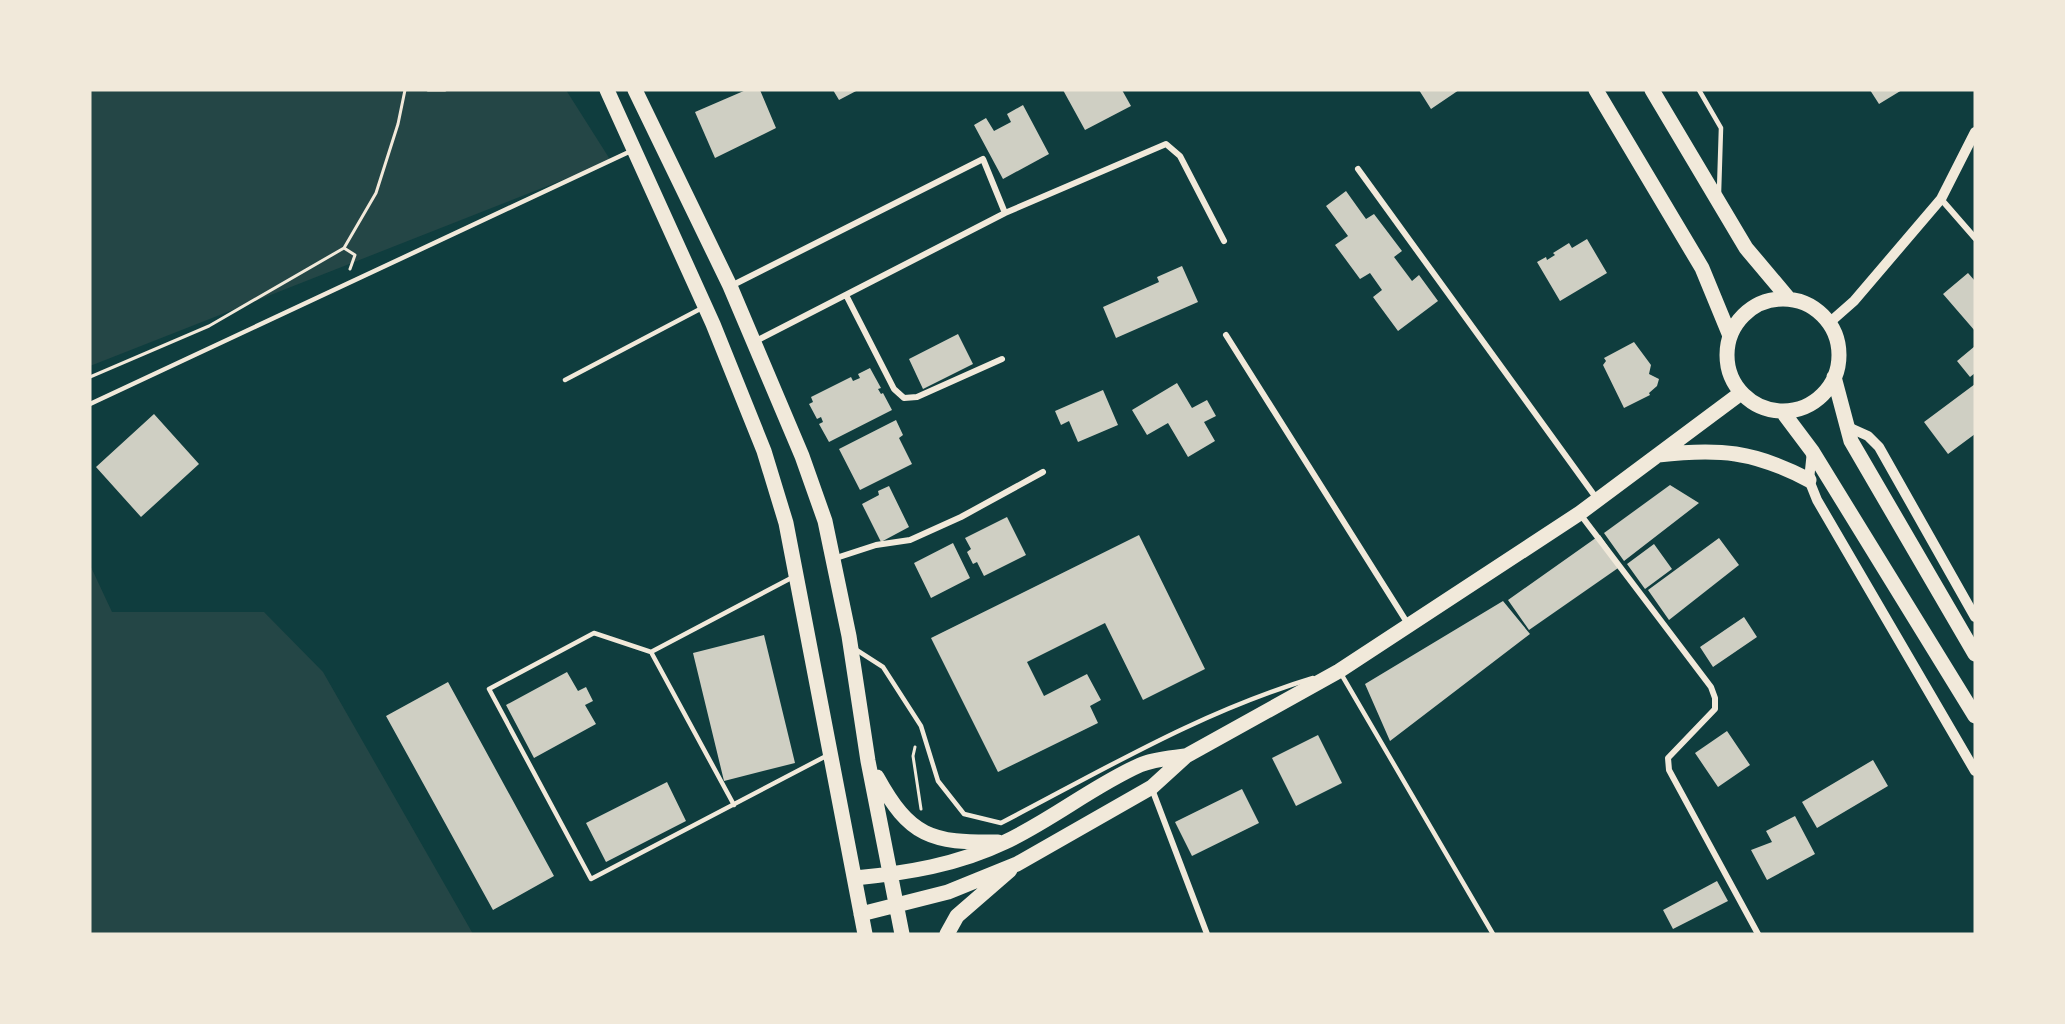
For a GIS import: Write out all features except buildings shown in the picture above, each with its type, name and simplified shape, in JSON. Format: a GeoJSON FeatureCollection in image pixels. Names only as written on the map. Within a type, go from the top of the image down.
{"type":"FeatureCollection","features":[{"type":"Feature","properties":{"kind":"main road"},"geometry":{"type":"LineString","coordinates":[[606,90],[705,307],[764,451],[786,523],[864,934]]}},
{"type":"Feature","properties":{"kind":"main road"},"geometry":{"type":"LineString","coordinates":[[635,90],[730,286],[806,467],[825,521],[850,646],[868,761],[893,875],[902,934]]}},
{"type":"Feature","properties":{"kind":"main road"},"geometry":{"type":"LineString","coordinates":[[1596,90],[1702,268],[1730,336]]}},
{"type":"Feature","properties":{"kind":"main road"},"geometry":{"type":"LineString","coordinates":[[1652,90],[1746,248],[1789,299]]}},
{"type":"Feature","properties":{"kind":"main road"},"geometry":{"type":"LineString","coordinates":[[1789,299],[1808,304],[1829,323],[1835,333],[1840,354],[1834,377],[1829,387],[1814,402],[1802,408],[1782,411],[1757,405],[1741,393],[1730,374],[1727,357],[1730,336],[1737,322],[1752,308],[1769,300],[1789,299]]}},
{"type":"Feature","properties":{"kind":"main road"},"geometry":{"type":"LineString","coordinates":[[1834,377],[1851,441],[1975,654]]}},
{"type":"Feature","properties":{"kind":"main road"},"geometry":{"type":"LineString","coordinates":[[861,914],[897,907],[948,892],[1017,864],[1152,787],[1186,756],[1339,670],[1580,513],[1741,393]]}},
{"type":"Feature","properties":{"kind":"main road"},"geometry":{"type":"LineString","coordinates":[[1782,411],[1812,451],[1975,716]]}},
{"type":"Feature","properties":{"kind":"main road"},"geometry":{"type":"LineString","coordinates":[[1657,455],[1702,450],[1745,454],[1776,463],[1809,480]]}},
{"type":"Feature","properties":{"kind":"main road"},"geometry":{"type":"LineString","coordinates":[[855,878],[893,875],[949,864],[1006,842],[1141,764],[1186,756]]}},
{"type":"Feature","properties":{"kind":"main road"},"geometry":{"type":"LineString","coordinates":[[868,761],[892,804],[914,828],[952,843],[1006,842]]}},
{"type":"Feature","properties":{"kind":"main road"},"geometry":{"type":"LineString","coordinates":[[946,934],[957,916],[1017,864]]}},
{"type":"Feature","properties":{"kind":"street"},"geometry":{"type":"LineString","coordinates":[[1829,323],[1854,301],[1941,199],[1975,132]]}},
{"type":"Feature","properties":{"kind":"street"},"geometry":{"type":"LineString","coordinates":[[754,342],[1005,213],[1166,144],[1180,156],[1224,241]]}},
{"type":"Feature","properties":{"kind":"street"},"geometry":{"type":"LineString","coordinates":[[730,286],[983,159],[1005,213]]}},
{"type":"Feature","properties":{"kind":"street"},"geometry":{"type":"LineString","coordinates":[[1358,169],[1598,500]]}},
{"type":"Feature","properties":{"kind":"street"},"geometry":{"type":"LineString","coordinates":[[1941,199],[1975,238]]}},
{"type":"Feature","properties":{"kind":"street"},"geometry":{"type":"LineString","coordinates":[[846,295],[894,389],[904,398],[917,397],[1002,359]]}},
{"type":"Feature","properties":{"kind":"street"},"geometry":{"type":"LineString","coordinates":[[1226,335],[1408,625]]}},
{"type":"Feature","properties":{"kind":"street"},"geometry":{"type":"LineString","coordinates":[[1848,427],[1868,436],[1879,447],[1975,617]]}},
{"type":"Feature","properties":{"kind":"street"},"geometry":{"type":"LineString","coordinates":[[1812,451],[1808,465],[1809,480],[1817,500],[1975,771]]}},
{"type":"Feature","properties":{"kind":"street"},"geometry":{"type":"LineString","coordinates":[[833,559],[876,545],[910,540],[961,517],[1043,472]]}},
{"type":"Feature","properties":{"kind":"street"},"geometry":{"type":"LineString","coordinates":[[1580,513],[1711,687],[1716,698],[1715,709],[1668,758],[1669,770],[1758,934]]}},
{"type":"Feature","properties":{"kind":"street"},"geometry":{"type":"LineString","coordinates":[[1152,787],[1207,934]]}},
{"type":"Feature","properties":{"kind":"lane"},"geometry":{"type":"LineString","coordinates":[[1699,90],[1721,128],[1719,202]]}},
{"type":"Feature","properties":{"kind":"lane"},"geometry":{"type":"LineString","coordinates":[[90,404],[635,150]]}},
{"type":"Feature","properties":{"kind":"lane"},"geometry":{"type":"LineString","coordinates":[[565,380],[705,307]]}},
{"type":"Feature","properties":{"kind":"lane"},"geometry":{"type":"LineString","coordinates":[[651,652],[796,575]]}},
{"type":"Feature","properties":{"kind":"lane"},"geometry":{"type":"LineString","coordinates":[[734,805],[651,652],[594,633],[489,689],[591,879],[734,805],[831,754]]}},
{"type":"Feature","properties":{"kind":"lane"},"geometry":{"type":"LineString","coordinates":[[850,646],[883,667],[921,726],[938,781],[964,814],[1001,824],[1169,733],[1224,708],[1339,670],[1493,934]]}},
{"type":"Feature","properties":{"kind":"path"},"geometry":{"type":"LineString","coordinates":[[90,377],[209,326],[344,248],[376,193],[398,124],[405,90]]}},
{"type":"Feature","properties":{"kind":"path"},"geometry":{"type":"LineString","coordinates":[[428,90],[445,90]]}},
{"type":"Feature","properties":{"kind":"path"},"geometry":{"type":"LineString","coordinates":[[344,248],[355,255],[345,285]]}},
{"type":"Feature","properties":{"kind":"path"},"geometry":{"type":"LineString","coordinates":[[913,756],[921,805]]}},
{"type":"Feature","properties":{"kind":"shaded area"},"geometry":{"type":"Polygon","coordinates":[[[90,90],[566,90],[611,161],[90,366],[90,90]]]}},
{"type":"Feature","properties":{"kind":"shaded area"},"geometry":{"type":"Polygon","coordinates":[[[90,565],[112,612],[264,612],[323,672],[473,934],[90,934],[90,565]]]}}]}
